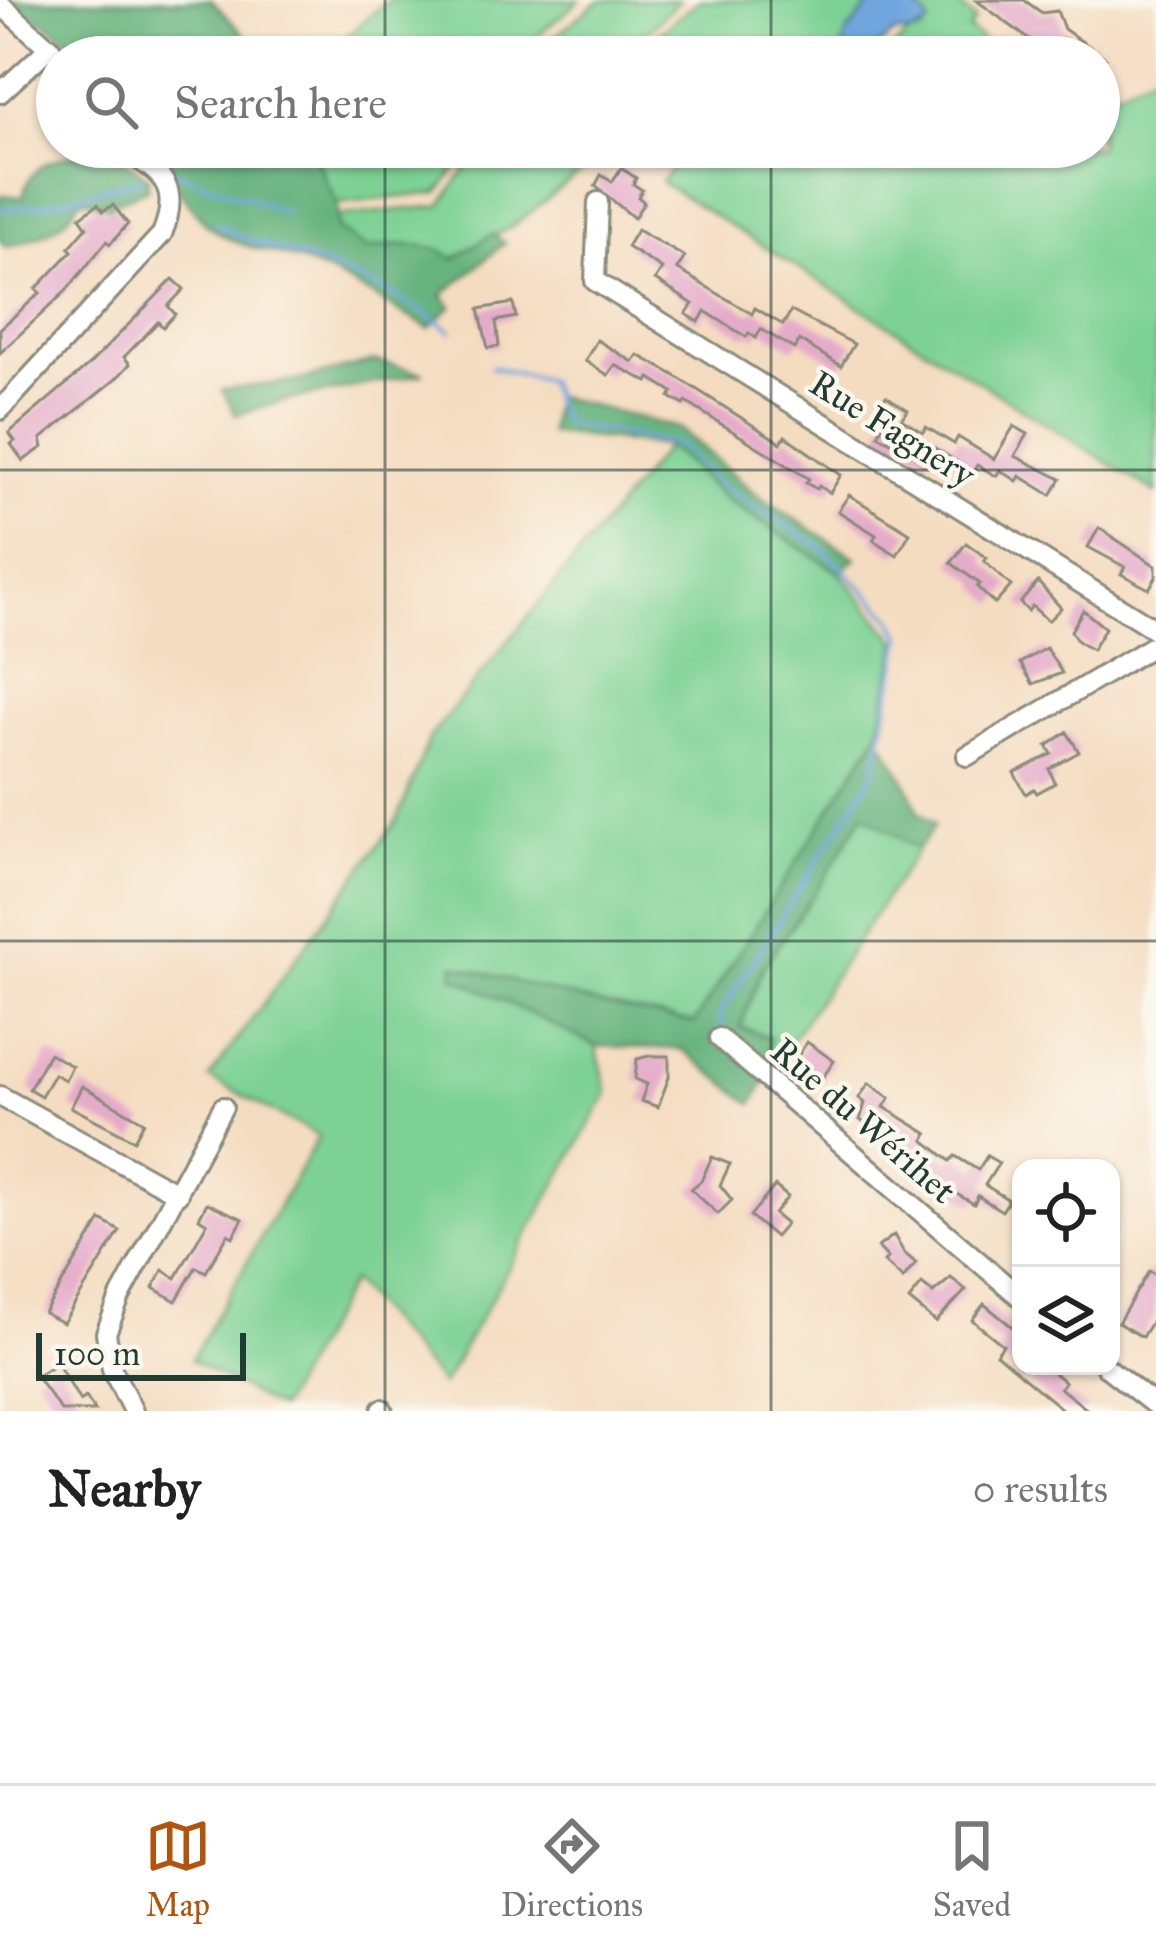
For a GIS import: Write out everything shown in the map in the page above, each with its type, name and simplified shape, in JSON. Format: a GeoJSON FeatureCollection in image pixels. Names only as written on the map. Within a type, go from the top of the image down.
{"type":"FeatureCollection","features":[{"type":"Feature","properties":{"kind":"street"},"geometry":{"type":"LineString","coordinates":[[0,4],[37,36]]}},
{"type":"Feature","properties":{"kind":"street"},"geometry":{"type":"LineString","coordinates":[[0,93],[36,66]]}},
{"type":"Feature","properties":{"kind":"street"},"geometry":{"type":"LineString","coordinates":[[0,410],[162,234],[171,195],[153,168]]}},
{"type":"Feature","properties":{"kind":"street","name":"Rue Fagnery"},"geometry":{"type":"LineString","coordinates":[[598,202],[595,281],[1156,630]]}},
{"type":"Feature","properties":{"kind":"street"},"geometry":{"type":"LineString","coordinates":[[967,756],[1156,644]]}},
{"type":"Feature","properties":{"kind":"street","name":"Rue du Wérihet"},"geometry":{"type":"LineString","coordinates":[[719,1038],[1012,1290]]}},
{"type":"Feature","properties":{"kind":"street"},"geometry":{"type":"LineString","coordinates":[[0,1096],[178,1194]]}},
{"type":"Feature","properties":{"kind":"street"},"geometry":{"type":"LineString","coordinates":[[133,1411],[112,1369],[106,1333],[120,1297],[223,1107]]}},
{"type":"Feature","properties":{"kind":"street"},"geometry":{"type":"LineString","coordinates":[[1117,1375],[1156,1406]]}},
{"type":"Feature","properties":{"kind":"green space"},"geometry":{"type":"Polygon","coordinates":[[[10,0],[211,0],[246,36],[64,36],[10,0]]]}},
{"type":"Feature","properties":{"kind":"green space"},"geometry":{"type":"Polygon","coordinates":[[[388,0],[580,0],[537,36],[346,36],[388,0]]]}},
{"type":"Feature","properties":{"kind":"green space"},"geometry":{"type":"Polygon","coordinates":[[[600,0],[680,0],[638,36],[555,36],[600,0]]]}},
{"type":"Feature","properties":{"kind":"green space"},"geometry":{"type":"Polygon","coordinates":[[[700,0],[874,0],[846,36],[655,36],[700,0]]]}},
{"type":"Feature","properties":{"kind":"green space"},"geometry":{"type":"Polygon","coordinates":[[[910,0],[952,0],[975,19],[969,30],[978,36],[907,36],[923,31],[910,0]]]}},
{"type":"Feature","properties":{"kind":"green space"},"geometry":{"type":"Polygon","coordinates":[[[1156,71],[1156,493],[661,182],[672,168],[1120,168],[1120,89],[1156,71]]]}},
{"type":"Feature","properties":{"kind":"green space"},"geometry":{"type":"Polygon","coordinates":[[[40,168],[135,168],[148,177],[147,189],[108,206],[78,201],[66,219],[48,232],[7,247],[0,241],[0,195],[23,197],[40,168]]]}},
{"type":"Feature","properties":{"kind":"green space"},"geometry":{"type":"Polygon","coordinates":[[[166,168],[321,168],[337,204],[337,229],[367,249],[424,246],[454,259],[492,234],[505,243],[442,295],[452,306],[429,328],[323,270],[224,236],[181,193],[166,168]]]}},
{"type":"Feature","properties":{"kind":"green space"},"geometry":{"type":"Polygon","coordinates":[[[321,168],[456,168],[438,193],[337,204],[321,168]]]}},
{"type":"Feature","properties":{"kind":"green space"},"geometry":{"type":"Polygon","coordinates":[[[466,168],[586,168],[517,223],[454,260],[398,244],[367,249],[337,229],[338,216],[440,206],[466,168]]]}},
{"type":"Feature","properties":{"kind":"green space"},"geometry":{"type":"Polygon","coordinates":[[[374,361],[424,373],[236,415],[222,390],[296,381],[374,361]]]}},
{"type":"Feature","properties":{"kind":"green space"},"geometry":{"type":"Polygon","coordinates":[[[554,396],[679,428],[756,494],[856,558],[840,573],[725,499],[668,446],[549,433],[554,396]]]}},
{"type":"Feature","properties":{"kind":"green space"},"geometry":{"type":"Polygon","coordinates":[[[668,445],[725,499],[840,573],[898,642],[878,734],[694,1023],[602,1005],[455,966],[454,976],[596,1046],[608,1093],[442,1385],[351,1281],[279,1409],[191,1360],[319,1136],[209,1078],[397,820],[430,737],[668,445]]]}},
{"type":"Feature","properties":{"kind":"green space"},"geometry":{"type":"Polygon","coordinates":[[[878,734],[919,813],[935,825],[918,849],[863,814],[763,967],[740,1027],[769,1037],[771,1071],[752,1104],[682,1049],[596,1046],[453,976],[455,965],[602,1005],[694,1023],[878,734]]]}},
{"type":"Feature","properties":{"kind":"green space"},"geometry":{"type":"Polygon","coordinates":[[[864,813],[918,849],[771,1071],[740,1028],[763,967],[864,813]]]}},
{"type":"Feature","properties":{"kind":"water"},"geometry":{"type":"Polygon","coordinates":[[[874,0],[910,0],[929,25],[891,36],[847,33],[874,0]]]}},
{"type":"Feature","properties":{"kind":"building"},"geometry":{"type":"Polygon","coordinates":[[[976,0],[1024,0],[1042,13],[1057,11],[1064,29],[1074,36],[1025,36],[976,0]]]}},
{"type":"Feature","properties":{"kind":"building"},"geometry":{"type":"Polygon","coordinates":[[[621,168],[636,178],[633,184],[642,190],[638,197],[644,202],[634,218],[595,186],[601,175],[612,182],[621,168]]]}},
{"type":"Feature","properties":{"kind":"building"},"geometry":{"type":"Polygon","coordinates":[[[98,204],[103,211],[113,205],[128,224],[0,353],[0,329],[40,293],[36,289],[72,251],[69,248],[87,227],[80,217],[98,204]]]}},
{"type":"Feature","properties":{"kind":"building"},"geometry":{"type":"Polygon","coordinates":[[[637,230],[685,257],[677,269],[752,314],[755,308],[783,325],[791,311],[854,344],[841,366],[799,340],[794,349],[761,329],[756,338],[749,333],[746,337],[705,311],[699,322],[686,314],[693,304],[655,280],[662,269],[627,247],[637,230]]]}},
{"type":"Feature","properties":{"kind":"building"},"geometry":{"type":"Polygon","coordinates":[[[173,279],[184,289],[168,306],[175,314],[163,327],[158,322],[124,357],[130,364],[115,380],[41,439],[43,447],[23,461],[9,433],[90,364],[173,279]]]}},
{"type":"Feature","properties":{"kind":"building"},"geometry":{"type":"Polygon","coordinates":[[[513,303],[516,317],[496,321],[499,346],[488,348],[479,309],[513,303]]]}},
{"type":"Feature","properties":{"kind":"building"},"geometry":{"type":"Polygon","coordinates":[[[597,340],[633,362],[638,355],[674,375],[781,443],[785,436],[841,475],[830,493],[817,489],[806,483],[809,479],[686,402],[670,397],[673,392],[650,378],[648,382],[615,365],[608,375],[585,361],[597,340]]]}},
{"type":"Feature","properties":{"kind":"building"},"geometry":{"type":"Polygon","coordinates":[[[886,396],[908,410],[901,419],[923,432],[926,427],[954,444],[958,437],[994,459],[1014,426],[1028,434],[1015,456],[1061,479],[1051,495],[1000,470],[996,476],[977,465],[973,472],[935,448],[929,459],[915,451],[912,454],[878,435],[886,419],[875,413],[886,396]]]}},
{"type":"Feature","properties":{"kind":"building"},"geometry":{"type":"Polygon","coordinates":[[[849,495],[910,533],[897,555],[838,511],[849,495]]]}},
{"type":"Feature","properties":{"kind":"building"},"geometry":{"type":"Polygon","coordinates":[[[1099,528],[1156,566],[1149,589],[1121,574],[1125,567],[1088,547],[1099,528]]]}},
{"type":"Feature","properties":{"kind":"building"},"geometry":{"type":"Polygon","coordinates":[[[966,543],[987,558],[984,561],[1011,586],[995,604],[977,587],[980,584],[951,563],[966,543]]]}},
{"type":"Feature","properties":{"kind":"building"},"geometry":{"type":"Polygon","coordinates":[[[1038,582],[1061,608],[1048,621],[1032,606],[1028,611],[1020,603],[1038,582]]]}},
{"type":"Feature","properties":{"kind":"building"},"geometry":{"type":"Polygon","coordinates":[[[1083,610],[1105,628],[1092,650],[1071,631],[1083,610]]]}},
{"type":"Feature","properties":{"kind":"building"},"geometry":{"type":"Polygon","coordinates":[[[1046,648],[1062,673],[1033,684],[1020,663],[1046,648]]]}},
{"type":"Feature","properties":{"kind":"building"},"geometry":{"type":"Polygon","coordinates":[[[1067,732],[1079,752],[1049,769],[1055,783],[1026,794],[1014,773],[1052,754],[1047,746],[1067,732]]]}},
{"type":"Feature","properties":{"kind":"building"},"geometry":{"type":"Polygon","coordinates":[[[807,1042],[834,1061],[823,1077],[806,1066],[802,1071],[792,1065],[807,1042]]]}},
{"type":"Feature","properties":{"kind":"building"},"geometry":{"type":"Polygon","coordinates":[[[49,1053],[72,1066],[65,1080],[54,1074],[41,1096],[29,1089],[49,1053]]]}},
{"type":"Feature","properties":{"kind":"building"},"geometry":{"type":"Polygon","coordinates":[[[669,1056],[669,1077],[658,1107],[641,1101],[647,1084],[635,1079],[637,1059],[669,1056]]]}},
{"type":"Feature","properties":{"kind":"building"},"geometry":{"type":"Polygon","coordinates":[[[869,1083],[890,1098],[884,1107],[928,1134],[924,1140],[950,1161],[955,1156],[978,1170],[987,1156],[999,1163],[985,1185],[1009,1200],[1002,1211],[978,1196],[974,1204],[948,1189],[945,1194],[919,1168],[926,1157],[860,1120],[865,1103],[859,1098],[869,1083]]]}},
{"type":"Feature","properties":{"kind":"building"},"geometry":{"type":"Polygon","coordinates":[[[82,1086],[144,1122],[134,1140],[71,1107],[82,1086]]]}},
{"type":"Feature","properties":{"kind":"building"},"geometry":{"type":"Polygon","coordinates":[[[712,1157],[730,1164],[720,1185],[732,1200],[718,1214],[691,1189],[701,1181],[712,1157]]]}},
{"type":"Feature","properties":{"kind":"building"},"geometry":{"type":"Polygon","coordinates":[[[775,1186],[788,1197],[774,1214],[786,1224],[775,1237],[750,1216],[775,1186]]]}},
{"type":"Feature","properties":{"kind":"building"},"geometry":{"type":"Polygon","coordinates":[[[207,1203],[243,1219],[233,1237],[228,1234],[206,1272],[196,1267],[176,1301],[153,1288],[163,1270],[176,1278],[207,1223],[199,1218],[207,1203]]]}},
{"type":"Feature","properties":{"kind":"building"},"geometry":{"type":"Polygon","coordinates":[[[101,1220],[120,1231],[63,1323],[44,1313],[101,1220]]]}},
{"type":"Feature","properties":{"kind":"building"},"geometry":{"type":"Polygon","coordinates":[[[894,1235],[916,1263],[903,1279],[884,1262],[888,1258],[878,1247],[894,1235]]]}},
{"type":"Feature","properties":{"kind":"building"},"geometry":{"type":"Polygon","coordinates":[[[1149,1271],[1156,1275],[1156,1314],[1142,1337],[1120,1320],[1149,1271]]]}},
{"type":"Feature","properties":{"kind":"building"},"geometry":{"type":"Polygon","coordinates":[[[951,1278],[966,1290],[936,1322],[909,1300],[922,1284],[933,1293],[951,1278]]]}},
{"type":"Feature","properties":{"kind":"building"},"geometry":{"type":"Polygon","coordinates":[[[984,1304],[1012,1327],[1012,1367],[996,1354],[1003,1345],[972,1320],[984,1304]]]}},
{"type":"Feature","properties":{"kind":"building"},"geometry":{"type":"Polygon","coordinates":[[[57,1363],[80,1401],[86,1397],[95,1411],[61,1411],[36,1376],[57,1363]]]}},
{"type":"Feature","properties":{"kind":"building"},"geometry":{"type":"Polygon","coordinates":[[[1021,1375],[1056,1375],[1065,1382],[1060,1388],[1089,1411],[1064,1411],[1021,1375]]]}},
{"type":"Feature","properties":{"kind":"waterway"},"geometry":{"type":"LineString","coordinates":[[172,171],[285,212]]}},
{"type":"Feature","properties":{"kind":"waterway"},"geometry":{"type":"LineString","coordinates":[[0,210],[47,204],[141,179]]}},
{"type":"Feature","properties":{"kind":"waterway"},"geometry":{"type":"LineString","coordinates":[[217,224],[382,289],[451,331]]}},
{"type":"Feature","properties":{"kind":"waterway"},"geometry":{"type":"LineString","coordinates":[[492,367],[548,381],[565,423],[682,446],[718,484],[821,547],[891,617],[902,636],[874,773],[720,1013],[721,1034]]}}]}
